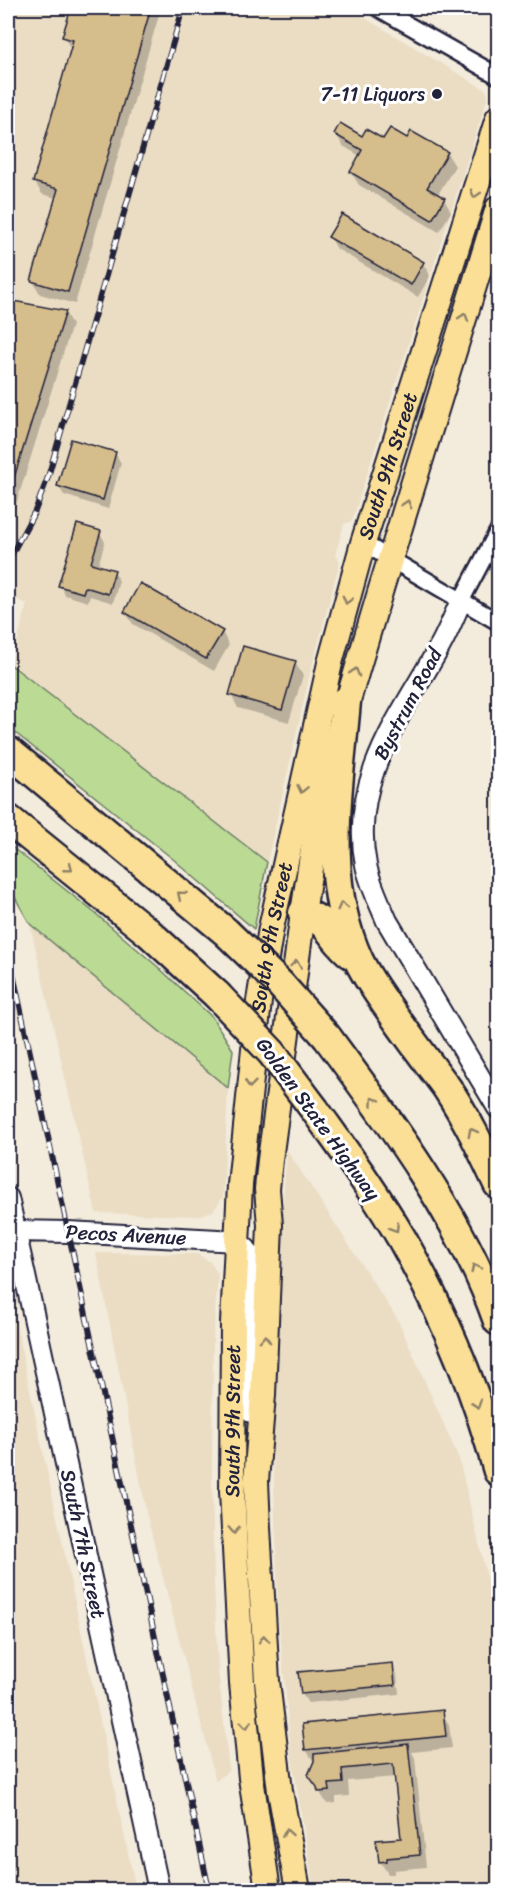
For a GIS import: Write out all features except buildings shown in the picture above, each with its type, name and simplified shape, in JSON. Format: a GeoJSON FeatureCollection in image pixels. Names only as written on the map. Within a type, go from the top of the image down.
{"type":"FeatureCollection","features":[{"type":"Feature","properties":{"kind":"highway"},"geometry":{"type":"LineString","coordinates":[[346,701],[336,817],[336,866],[339,895],[351,941],[359,962],[463,1115],[498,1184]]}},
{"type":"Feature","properties":{"kind":"highway"},"geometry":{"type":"LineString","coordinates":[[11,754],[226,932],[280,984],[327,1037],[379,1108],[438,1198],[467,1250],[493,1304],[498,1321]]}},
{"type":"Feature","properties":{"kind":"highway","name":"Golden State Highway"},"geometry":{"type":"LineString","coordinates":[[15,825],[148,932],[217,995],[272,1053],[315,1110],[371,1189],[429,1290],[474,1397],[498,1471]]}},
{"type":"Feature","properties":{"kind":"highway"},"geometry":{"type":"LineString","coordinates":[[303,913],[316,917],[326,925],[340,945],[359,962]]}},
{"type":"Feature","properties":{"kind":"main road","name":"South 9th Street"},"geometry":{"type":"LineString","coordinates":[[268,1890],[252,1778],[242,1683],[232,1491],[233,1323],[240,1185],[259,1001],[271,928],[330,663],[363,543],[498,118]]}},
{"type":"Feature","properties":{"kind":"main road","name":"South 9th Street"},"geometry":{"type":"LineString","coordinates":[[298,1890],[282,1802],[267,1681],[260,1590],[256,1481],[263,1395],[270,1225],[267,1189],[303,913],[323,785],[346,701],[498,208]]}},
{"type":"Feature","properties":{"kind":"main road"},"geometry":{"type":"LineString","coordinates":[[271,928],[279,919],[303,913]]}},
{"type":"Feature","properties":{"kind":"main road"},"geometry":{"type":"LineString","coordinates":[[237,1241],[250,1229],[258,1216],[267,1189]]}},
{"type":"Feature","properties":{"kind":"main road"},"geometry":{"type":"LineString","coordinates":[[242,1683],[267,1681]]}},
{"type":"Feature","properties":{"kind":"street"},"geometry":{"type":"LineString","coordinates":[[378,8],[498,76]]}},
{"type":"Feature","properties":{"kind":"street","name":"Bystrum Road"},"geometry":{"type":"LineString","coordinates":[[498,531],[441,645],[390,731],[377,759],[364,810],[363,838],[366,865],[387,921],[498,1108]]}},
{"type":"Feature","properties":{"kind":"street"},"geometry":{"type":"LineString","coordinates":[[363,543],[498,622]]}},
{"type":"Feature","properties":{"kind":"street","name":"South 7th Street"},"geometry":{"type":"LineString","coordinates":[[8,1198],[159,1890]]}},
{"type":"Feature","properties":{"kind":"street","name":"Pecos Avenue"},"geometry":{"type":"LineString","coordinates":[[15,1231],[237,1241]]}},
{"type":"Feature","properties":{"kind":"street"},"geometry":{"type":"LineString","coordinates":[[237,1241],[246,1249],[251,1258],[248,1362],[252,1388],[251,1450],[256,1481]]}},
{"type":"Feature","properties":{"kind":"shaded area"},"geometry":{"type":"Polygon","coordinates":[[[8,8],[348,8],[486,90],[488,96],[352,521],[344,524],[335,555],[340,561],[310,674],[267,862],[11,665],[27,604],[8,596],[8,8]]]}},
{"type":"Feature","properties":{"kind":"shaded area"},"geometry":{"type":"Polygon","coordinates":[[[30,924],[228,1088],[223,1197],[213,1211],[198,1216],[96,1213],[30,924]]]}},
{"type":"Feature","properties":{"kind":"shaded area"},"geometry":{"type":"Polygon","coordinates":[[[287,1150],[398,1320],[459,1459],[491,1595],[498,1660],[498,1862],[495,1890],[314,1890],[291,1753],[278,1611],[272,1426],[278,1264],[287,1150]]]}},
{"type":"Feature","properties":{"kind":"shaded area"},"geometry":{"type":"Polygon","coordinates":[[[96,1253],[197,1254],[210,1262],[218,1274],[213,1339],[214,1582],[218,1670],[229,1770],[216,1781],[147,1516],[96,1253]]]}},
{"type":"Feature","properties":{"kind":"shaded area"},"geometry":{"type":"Polygon","coordinates":[[[8,1287],[136,1890],[8,1890],[8,1287]]]}},
{"type":"Feature","properties":{"kind":"green space"},"geometry":{"type":"Polygon","coordinates":[[[11,665],[267,862],[254,929],[173,859],[8,727],[8,676],[11,665]]]}},
{"type":"Feature","properties":{"kind":"green space"},"geometry":{"type":"Polygon","coordinates":[[[8,844],[96,914],[212,1017],[233,1050],[228,1088],[30,924],[8,885],[8,844]]]}},
{"type":"Feature","properties":{"kind":"railway"},"geometry":{"type":"LineString","coordinates":[[8,561],[35,511],[48,477],[183,8]]}},
{"type":"Feature","properties":{"kind":"railway"},"geometry":{"type":"LineString","coordinates":[[8,950],[209,1890]]}},
{"type":"Feature","properties":{"kind":"place","name":"7-11 Liquors"},"geometry":{"type":"Point","coordinates":[437,94]}}]}
